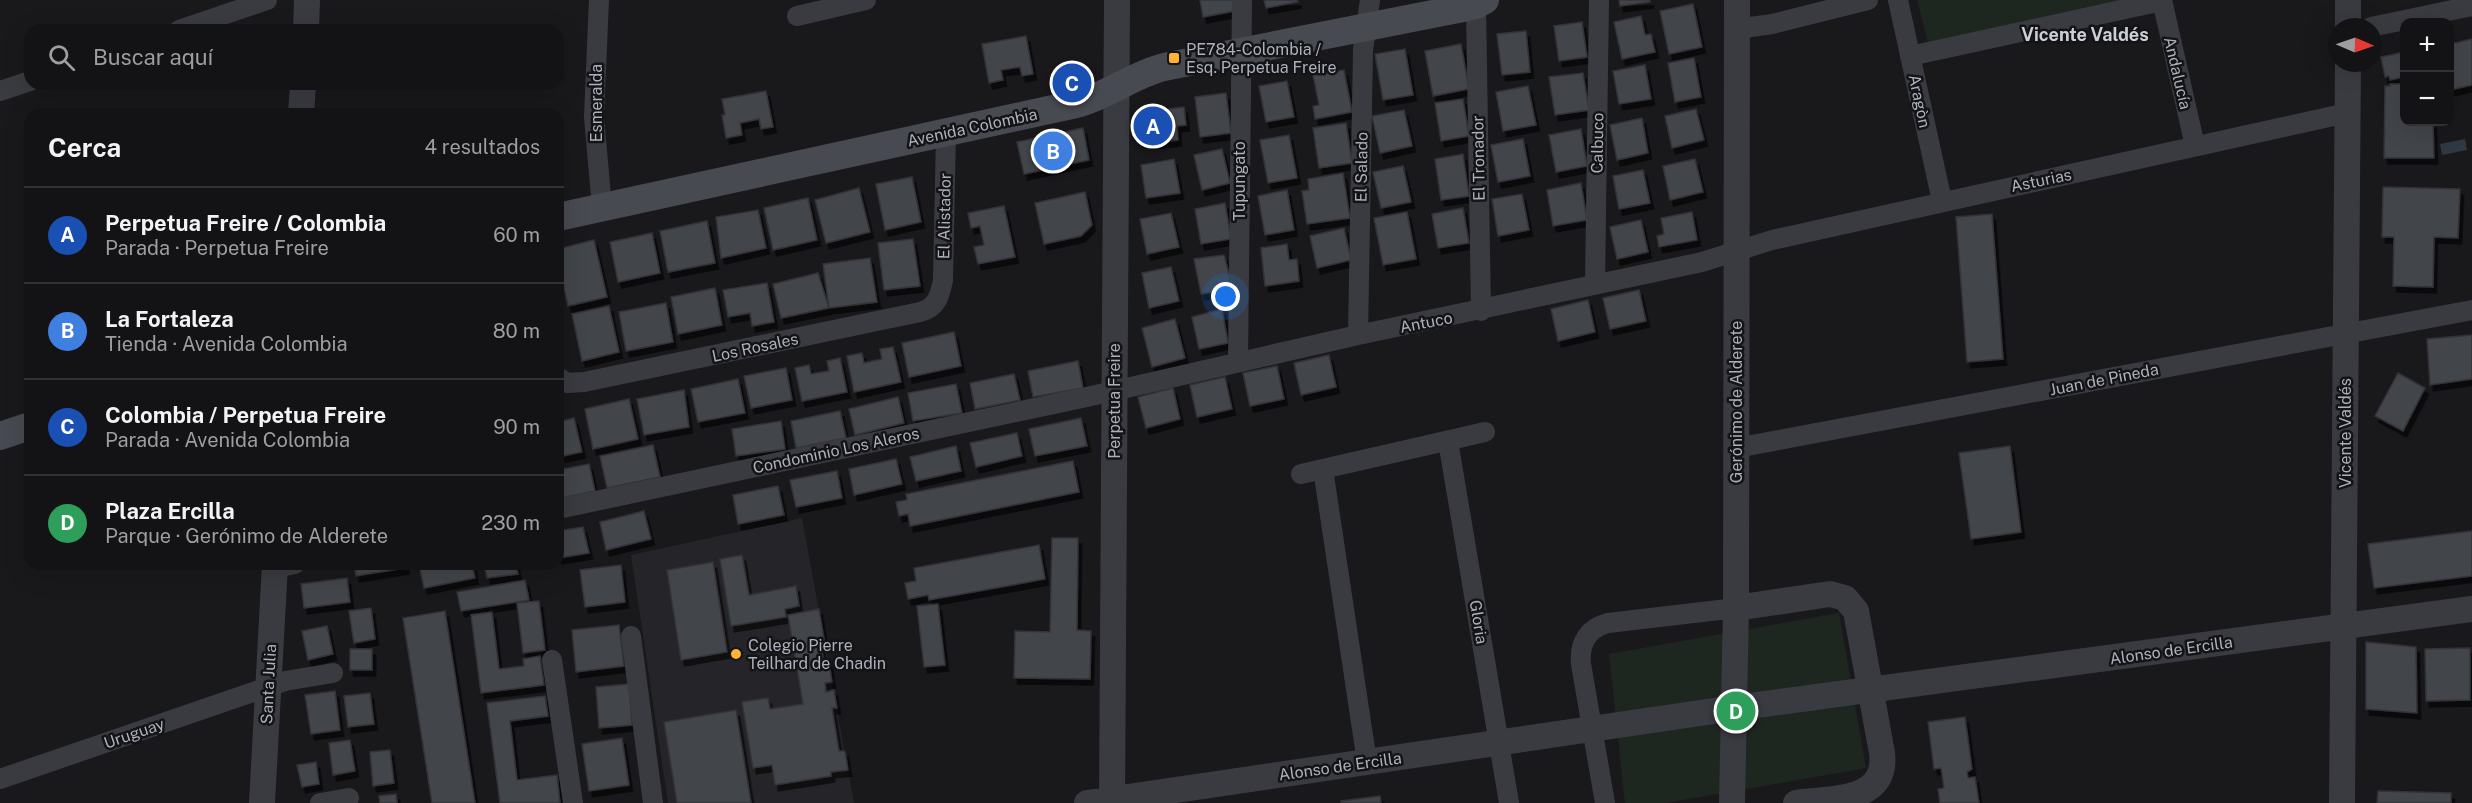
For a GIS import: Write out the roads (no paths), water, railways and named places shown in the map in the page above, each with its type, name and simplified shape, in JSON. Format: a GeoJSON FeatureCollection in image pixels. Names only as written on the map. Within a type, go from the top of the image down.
{"type":"FeatureCollection","features":[{"type":"Feature","properties":{"kind":"main road","name":"Avenida Colombia"},"geometry":{"type":"LineString","coordinates":[[564,216],[1082,103],[1100,97],[1132,78],[1152,70],[1240,52],[1368,13],[1480,2]]}},
{"type":"Feature","properties":{"kind":"main road"},"geometry":{"type":"LineString","coordinates":[[0,436],[24,428]]}},
{"type":"Feature","properties":{"kind":"street"},"geometry":{"type":"LineString","coordinates":[[197,24],[267,0]]}},
{"type":"Feature","properties":{"kind":"street"},"geometry":{"type":"LineString","coordinates":[[306,24],[307,0]]}},
{"type":"Feature","properties":{"kind":"street","name":"Esmeralda"},"geometry":{"type":"LineString","coordinates":[[599,0],[594,117],[602,207]]}},
{"type":"Feature","properties":{"kind":"street"},"geometry":{"type":"LineString","coordinates":[[797,16],[866,0]]}},
{"type":"Feature","properties":{"kind":"street","name":"Perpetua Freire"},"geometry":{"type":"LineString","coordinates":[[1104,802],[1114,390],[1117,0]]}},
{"type":"Feature","properties":{"kind":"street","name":"Tupungato"},"geometry":{"type":"LineString","coordinates":[[1238,362],[1242,0]]}},
{"type":"Feature","properties":{"kind":"street","name":"Calbuco"},"geometry":{"type":"LineString","coordinates":[[1595,285],[1599,0]]}},
{"type":"Feature","properties":{"kind":"street","name":"Gerónimo de Alderete"},"geometry":{"type":"LineString","coordinates":[[1732,803],[1736,608],[1737,0]]}},
{"type":"Feature","properties":{"kind":"street"},"geometry":{"type":"LineString","coordinates":[[1737,29],[1772,24],[1868,0]]}},
{"type":"Feature","properties":{"kind":"street","name":"Aragòn"},"geometry":{"type":"LineString","coordinates":[[1898,0],[1942,201]]}},
{"type":"Feature","properties":{"kind":"street"},"geometry":{"type":"LineString","coordinates":[[2348,18],[2349,0]]}},
{"type":"Feature","properties":{"kind":"street"},"geometry":{"type":"LineString","coordinates":[[1910,56],[2162,1]]}},
{"type":"Feature","properties":{"kind":"street","name":"Andalucía"},"geometry":{"type":"LineString","coordinates":[[2162,1],[2195,146]]}},
{"type":"Feature","properties":{"kind":"street","name":"El Tronador"},"geometry":{"type":"LineString","coordinates":[[1480,2],[1481,311]]}},
{"type":"Feature","properties":{"kind":"street"},"geometry":{"type":"LineString","coordinates":[[2382,25],[2472,6]]}},
{"type":"Feature","properties":{"kind":"street","name":"El Salado"},"geometry":{"type":"LineString","coordinates":[[1358,335],[1363,50],[1368,13]]}},
{"type":"Feature","properties":{"kind":"street","name":"Vicente Valdés"},"geometry":{"type":"LineString","coordinates":[[2342,803],[2348,72]]}},
{"type":"Feature","properties":{"kind":"street"},"geometry":{"type":"LineString","coordinates":[[0,91],[24,83]]}},
{"type":"Feature","properties":{"kind":"street"},"geometry":{"type":"LineString","coordinates":[[301,108],[303,90]]}},
{"type":"Feature","properties":{"kind":"street","name":"Asturias"},"geometry":{"type":"LineString","coordinates":[[1737,251],[1772,240],[1942,201],[2347,113]]}},
{"type":"Feature","properties":{"kind":"street","name":"El Alistador"},"geometry":{"type":"LineString","coordinates":[[938,300],[943,280],[946,132]]}},
{"type":"Feature","properties":{"kind":"street","name":"Antuco"},"geometry":{"type":"LineString","coordinates":[[1114,390],[1358,335],[1481,311],[1702,262],[1737,251]]}},
{"type":"Feature","properties":{"kind":"street","name":"Los Rosales"},"geometry":{"type":"LineString","coordinates":[[564,380],[584,382],[920,312],[930,308],[938,300]]}},
{"type":"Feature","properties":{"kind":"street","name":"Juan de Pineda"},"geometry":{"type":"LineString","coordinates":[[1736,448],[2472,310]]}},
{"type":"Feature","properties":{"kind":"street","name":"Condominio Los Aleros"},"geometry":{"type":"LineString","coordinates":[[564,507],[1114,390]]}},
{"type":"Feature","properties":{"kind":"street"},"geometry":{"type":"LineString","coordinates":[[1301,474],[1485,432]]}},
{"type":"Feature","properties":{"kind":"street","name":"Gloria"},"geometry":{"type":"LineString","coordinates":[[1448,441],[1509,803]]}},
{"type":"Feature","properties":{"kind":"street"},"geometry":{"type":"LineString","coordinates":[[1323,469],[1367,762]]}},
{"type":"Feature","properties":{"kind":"street","name":"Santa Julia"},"geometry":{"type":"LineString","coordinates":[[262,803],[268,687],[280,570]]}},
{"type":"Feature","properties":{"kind":"street"},"geometry":{"type":"LineString","coordinates":[[1605,803],[1580,654],[1582,644],[1593,630],[1608,623],[1830,594],[1845,598],[1856,611],[1859,620],[1883,761],[1882,768],[1876,783],[1865,792],[1796,803]]}},
{"type":"Feature","properties":{"kind":"street","name":"Alonso de Ercilla"},"geometry":{"type":"LineString","coordinates":[[1104,802],[1734,708],[2472,609]]}},
{"type":"Feature","properties":{"kind":"street"},"geometry":{"type":"LineString","coordinates":[[631,636],[653,803]]}},
{"type":"Feature","properties":{"kind":"street"},"geometry":{"type":"LineString","coordinates":[[552,660],[573,803]]}},
{"type":"Feature","properties":{"kind":"street","name":"Uruguay"},"geometry":{"type":"LineString","coordinates":[[0,779],[285,681],[333,673]]}},
{"type":"Feature","properties":{"kind":"street"},"geometry":{"type":"LineString","coordinates":[[320,803],[349,798]]}},
{"type":"Feature","properties":{"kind":"place","name":"PE784-Colombia / Esq. Perpetua Freire"},"geometry":{"type":"Point","coordinates":[1174,58]}},
{"type":"Feature","properties":{"kind":"place","name":"Colombia / Perpetua Freire"},"geometry":{"type":"Point","coordinates":[1072,83]}},
{"type":"Feature","properties":{"kind":"place","name":"Perpetua Freire / Colombia"},"geometry":{"type":"Point","coordinates":[1153,126]}},
{"type":"Feature","properties":{"kind":"place","name":"La Fortaleza"},"geometry":{"type":"Point","coordinates":[1053,151]}},
{"type":"Feature","properties":{"kind":"place","name":"Colegio Pierre Teilhard de Chadin"},"geometry":{"type":"Point","coordinates":[736,654]}},
{"type":"Feature","properties":{"kind":"place","name":"Plaza Ercilla"},"geometry":{"type":"Point","coordinates":[1736,711]}},
{"type":"Feature","properties":{"kind":"district","name":"Vicente Valdés"},"geometry":{"type":"Point","coordinates":[2085,35]}}]}
